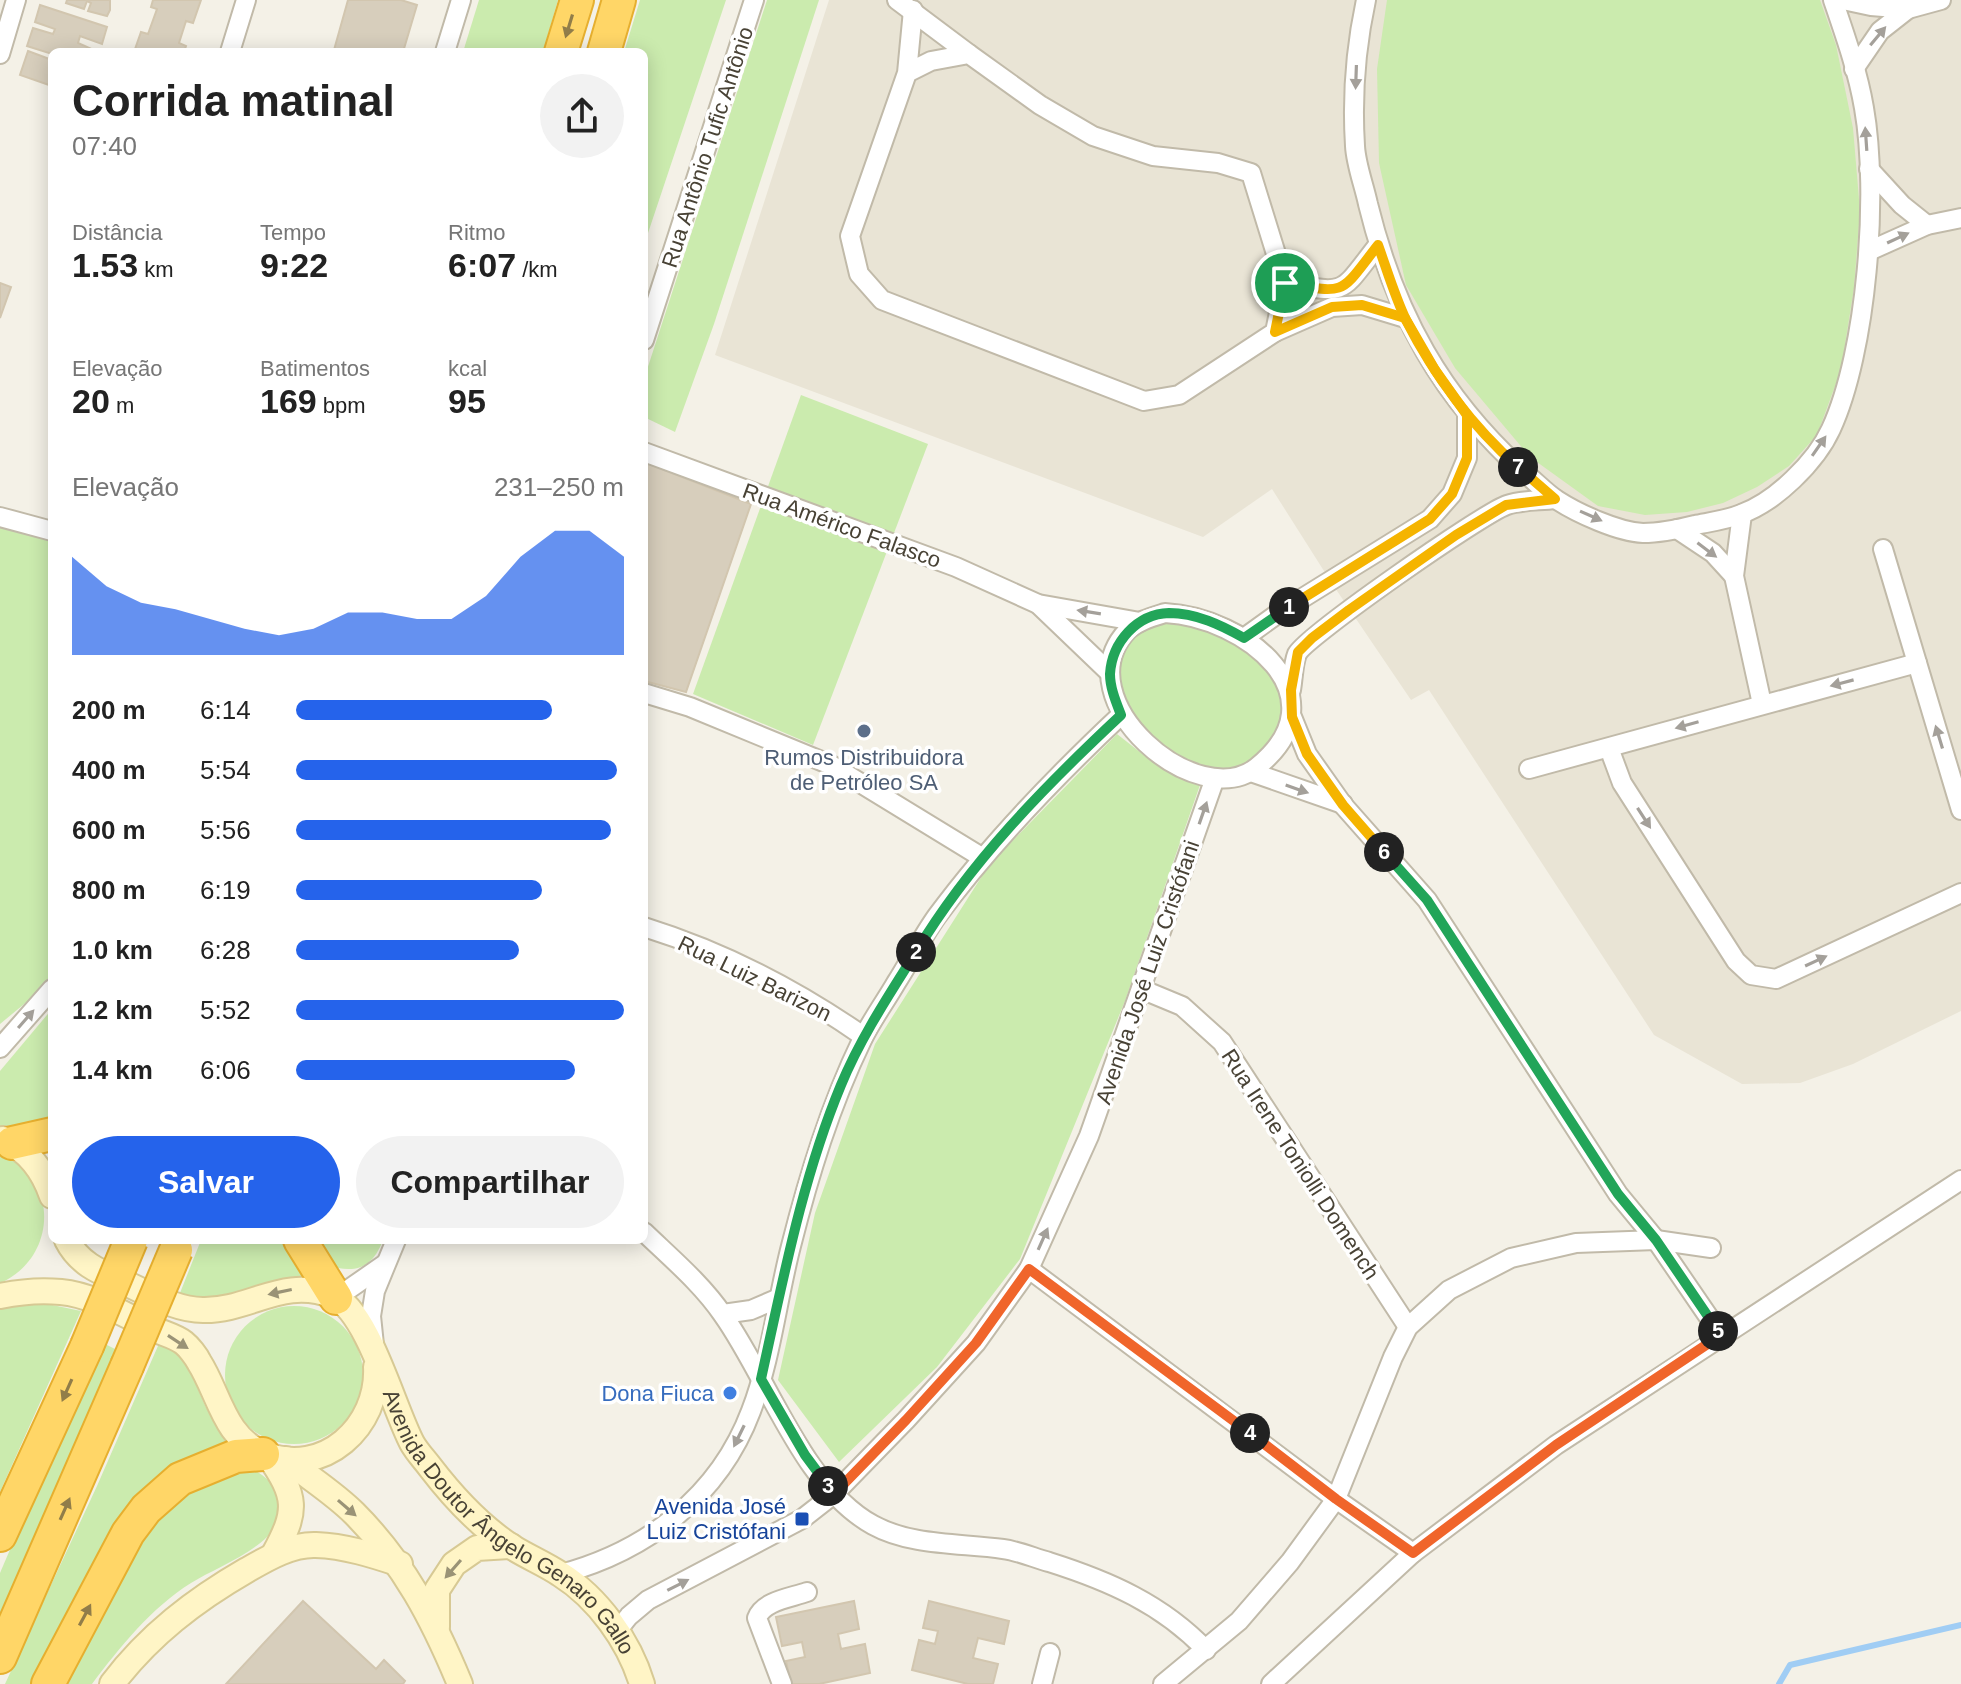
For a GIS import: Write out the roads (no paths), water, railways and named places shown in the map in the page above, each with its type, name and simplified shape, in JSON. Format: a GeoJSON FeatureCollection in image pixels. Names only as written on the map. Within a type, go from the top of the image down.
{"type":"FeatureCollection","features":[{"type":"Feature","properties":{"kind":"highway"},"geometry":{"type":"LineString","coordinates":[[562,48],[577,0]]}},
{"type":"Feature","properties":{"kind":"highway"},"geometry":{"type":"LineString","coordinates":[[605,48],[619,0]]}},
{"type":"Feature","properties":{"kind":"highway"},"geometry":{"type":"LineString","coordinates":[[6,1140],[48,1135]]}},
{"type":"Feature","properties":{"kind":"highway"},"geometry":{"type":"LineString","coordinates":[[0,1535],[87,1346],[129,1244]]}},
{"type":"Feature","properties":{"kind":"highway"},"geometry":{"type":"LineString","coordinates":[[301,1244],[336,1298]]}},
{"type":"Feature","properties":{"kind":"highway"},"geometry":{"type":"LineString","coordinates":[[0,1657],[178,1245]]}},
{"type":"Feature","properties":{"kind":"highway"},"geometry":{"type":"LineString","coordinates":[[48,1684],[128,1533],[146,1509],[180,1479],[197,1471],[236,1456],[272,1456]]}},
{"type":"Feature","properties":{"kind":"main road"},"geometry":{"type":"LineString","coordinates":[[6,1140],[26,1152],[40,1168],[48,1187]]}},
{"type":"Feature","properties":{"kind":"main road"},"geometry":{"type":"LineString","coordinates":[[69,1244],[90,1268],[185,1309],[225,1309],[291,1289],[320,1292],[336,1298]]}},
{"type":"Feature","properties":{"kind":"main road"},"geometry":{"type":"LineString","coordinates":[[0,1296],[60,1292],[81,1296],[184,1343],[199,1361],[223,1417],[248,1444],[272,1456],[352,1511],[400,1564],[437,1629],[460,1684]]}},
{"type":"Feature","properties":{"kind":"main road","name":"Avenida Doutor Ângelo Genaro Gallo"},"geometry":{"type":"LineString","coordinates":[[336,1298],[358,1319],[413,1445],[453,1497],[511,1546],[561,1574],[591,1598],[617,1631],[642,1684]]}},
{"type":"Feature","properties":{"kind":"main road","name":"Avenida Doutor Ângelo Genaro Gallo"},"geometry":{"type":"LineString","coordinates":[[272,1456],[319,1455],[347,1440],[362,1423],[372,1404],[377,1382],[375,1356]]}},
{"type":"Feature","properties":{"kind":"main road"},"geometry":{"type":"LineString","coordinates":[[272,1456],[291,1502],[289,1526],[274,1554]]}},
{"type":"Feature","properties":{"kind":"main road"},"geometry":{"type":"LineString","coordinates":[[112,1684],[146,1645],[185,1609],[274,1554],[313,1545],[361,1551],[400,1564]]}},
{"type":"Feature","properties":{"kind":"main road"},"geometry":{"type":"LineString","coordinates":[[437,1629],[437,1590],[454,1564],[477,1548],[511,1546]]}},
{"type":"Feature","properties":{"kind":"street"},"geometry":{"type":"LineString","coordinates":[[0,54],[16,0]]}},
{"type":"Feature","properties":{"kind":"street"},"geometry":{"type":"LineString","coordinates":[[231,48],[246,0]]}},
{"type":"Feature","properties":{"kind":"street"},"geometry":{"type":"LineString","coordinates":[[446,48],[461,0]]}},
{"type":"Feature","properties":{"kind":"street","name":"Rua Antônio Tufic Antônio"},"geometry":{"type":"LineString","coordinates":[[648,328],[754,0]]}},
{"type":"Feature","properties":{"kind":"street"},"geometry":{"type":"LineString","coordinates":[[1363,2],[1356,68],[1355,148],[1378,245],[1405,318],[1435,370],[1467,415],[1510,459],[1555,499],[1598,520],[1641,533],[1677,529],[1742,514],[1775,495],[1805,467],[1830,431],[1848,379],[1869,251],[1869,169],[1864,110],[1833,0]]}},
{"type":"Feature","properties":{"kind":"street"},"geometry":{"type":"LineString","coordinates":[[1843,0],[1908,9],[1941,0]]}},
{"type":"Feature","properties":{"kind":"street"},"geometry":{"type":"LineString","coordinates":[[905,5],[907,73],[850,236],[859,274],[882,300],[1144,401],[1179,395],[1332,299],[1378,245]]}},
{"type":"Feature","properties":{"kind":"street"},"geometry":{"type":"LineString","coordinates":[[905,5],[1040,105],[1093,136],[1153,156],[1218,163],[1251,173],[1285,283],[1275,332]]}},
{"type":"Feature","properties":{"kind":"street"},"geometry":{"type":"LineString","coordinates":[[1854,69],[1880,31],[1908,9]]}},
{"type":"Feature","properties":{"kind":"street"},"geometry":{"type":"LineString","coordinates":[[907,73],[931,61],[969,54]]}},
{"type":"Feature","properties":{"kind":"street"},"geometry":{"type":"LineString","coordinates":[[1869,169],[1902,205],[1927,225]]}},
{"type":"Feature","properties":{"kind":"street"},"geometry":{"type":"LineString","coordinates":[[1869,251],[1927,225],[1961,218]]}},
{"type":"Feature","properties":{"kind":"street"},"geometry":{"type":"LineString","coordinates":[[1285,283],[1405,318]]}},
{"type":"Feature","properties":{"kind":"street"},"geometry":{"type":"LineString","coordinates":[[1244,638],[1280,612],[1430,519],[1452,494],[1467,458],[1467,415]]}},
{"type":"Feature","properties":{"kind":"street","name":"Rua Américo Falasco"},"geometry":{"type":"LineString","coordinates":[[648,453],[956,567],[1038,604],[1140,622]]}},
{"type":"Feature","properties":{"kind":"street"},"geometry":{"type":"LineString","coordinates":[[1555,499],[1506,505],[1432,552],[1312,638],[1298,652],[1291,690],[1292,717],[1307,754],[1343,805],[1427,900],[1618,1194],[1656,1240],[1721,1335]]}},
{"type":"Feature","properties":{"kind":"street"},"geometry":{"type":"LineString","coordinates":[[1742,514],[1734,576],[1762,704]]}},
{"type":"Feature","properties":{"kind":"street"},"geometry":{"type":"LineString","coordinates":[[0,517],[48,530]]}},
{"type":"Feature","properties":{"kind":"street"},"geometry":{"type":"LineString","coordinates":[[1416,528],[1432,552]]}},
{"type":"Feature","properties":{"kind":"street"},"geometry":{"type":"LineString","coordinates":[[1677,529],[1713,553],[1734,576]]}},
{"type":"Feature","properties":{"kind":"street"},"geometry":{"type":"LineString","coordinates":[[1883,549],[1961,810]]}},
{"type":"Feature","properties":{"kind":"street","name":"Rua Américo Falasco"},"geometry":{"type":"LineString","coordinates":[[1038,604],[1110,673]]}},
{"type":"Feature","properties":{"kind":"street"},"geometry":{"type":"LineString","coordinates":[[1291,690],[1271,661],[1244,638],[1219,624],[1185,614],[1165,613],[1140,622],[1127,631],[1116,649],[1110,673],[1113,695],[1121,715],[1139,737],[1186,769],[1215,778],[1240,777],[1275,753],[1292,717]]}},
{"type":"Feature","properties":{"kind":"street"},"geometry":{"type":"LineString","coordinates":[[1529,769],[1917,663]]}},
{"type":"Feature","properties":{"kind":"street"},"geometry":{"type":"LineString","coordinates":[[648,694],[690,707],[831,765],[983,858]]}},
{"type":"Feature","properties":{"kind":"street"},"geometry":{"type":"LineString","coordinates":[[561,1574],[591,1566],[628,1550],[665,1526],[703,1492],[727,1461],[751,1412],[761,1379],[820,1141],[863,1036],[936,918],[983,858],[1008,828],[1121,715]]}},
{"type":"Feature","properties":{"kind":"street"},"geometry":{"type":"LineString","coordinates":[[1609,748],[1622,783],[1736,961],[1751,975],[1776,979],[1961,893]]}},
{"type":"Feature","properties":{"kind":"street"},"geometry":{"type":"LineString","coordinates":[[1251,772],[1343,805]]}},
{"type":"Feature","properties":{"kind":"street","name":"Avenida José Luiz Cristófani"},"geometry":{"type":"LineString","coordinates":[[617,1631],[648,1600],[802,1519],[834,1494],[976,1343],[1029,1269],[1089,1136],[1215,778]]}},
{"type":"Feature","properties":{"kind":"street","name":"Rua Luiz Barizon"},"geometry":{"type":"LineString","coordinates":[[648,929],[759,974],[827,1011],[863,1036]]}},
{"type":"Feature","properties":{"kind":"street","name":"Rua Irene Toniolli Domench"},"geometry":{"type":"LineString","coordinates":[[1141,989],[1182,1006],[1222,1042],[1408,1327]]}},
{"type":"Feature","properties":{"kind":"street"},"geometry":{"type":"LineString","coordinates":[[0,1048],[48,994]]}},
{"type":"Feature","properties":{"kind":"street"},"geometry":{"type":"LineString","coordinates":[[1271,1684],[1413,1553],[1556,1445],[1961,1180]]}},
{"type":"Feature","properties":{"kind":"street"},"geometry":{"type":"LineString","coordinates":[[648,1236],[723,1314],[805,1455],[834,1494],[871,1525],[901,1537],[1008,1550],[1085,1573],[1139,1597],[1183,1626],[1206,1650]]}},
{"type":"Feature","properties":{"kind":"street"},"geometry":{"type":"LineString","coordinates":[[1163,1684],[1239,1621],[1290,1562],[1336,1499],[1408,1327],[1449,1290],[1511,1258],[1576,1243],[1656,1240],[1711,1248]]}},
{"type":"Feature","properties":{"kind":"street"},"geometry":{"type":"LineString","coordinates":[[375,1356],[371,1316],[375,1291],[394,1244]]}},
{"type":"Feature","properties":{"kind":"street"},"geometry":{"type":"LineString","coordinates":[[336,1298],[385,1264]]}},
{"type":"Feature","properties":{"kind":"street"},"geometry":{"type":"LineString","coordinates":[[1029,1269],[1413,1553]]}},
{"type":"Feature","properties":{"kind":"street"},"geometry":{"type":"LineString","coordinates":[[723,1314],[751,1310],[779,1298]]}},
{"type":"Feature","properties":{"kind":"street"},"geometry":{"type":"LineString","coordinates":[[782,1684],[758,1614],[763,1607],[807,1592]]}},
{"type":"Feature","properties":{"kind":"street"},"geometry":{"type":"LineString","coordinates":[[1042,1684],[1050,1653]]}},
{"type":"Feature","properties":{"kind":"waterway"},"geometry":{"type":"LineString","coordinates":[[1779,1684],[1790,1665],[1961,1625]]}},
{"type":"Feature","properties":{"kind":"place","name":"Rumos Distribuidora de Petróleo SA"},"geometry":{"type":"Point","coordinates":[864,731]}},
{"type":"Feature","properties":{"kind":"place","name":"Dona Fiuca"},"geometry":{"type":"Point","coordinates":[730,1393]}},
{"type":"Feature","properties":{"kind":"place","name":"Avenida José Luiz Cristófani"},"geometry":{"type":"Point","coordinates":[802,1519]}}]}
